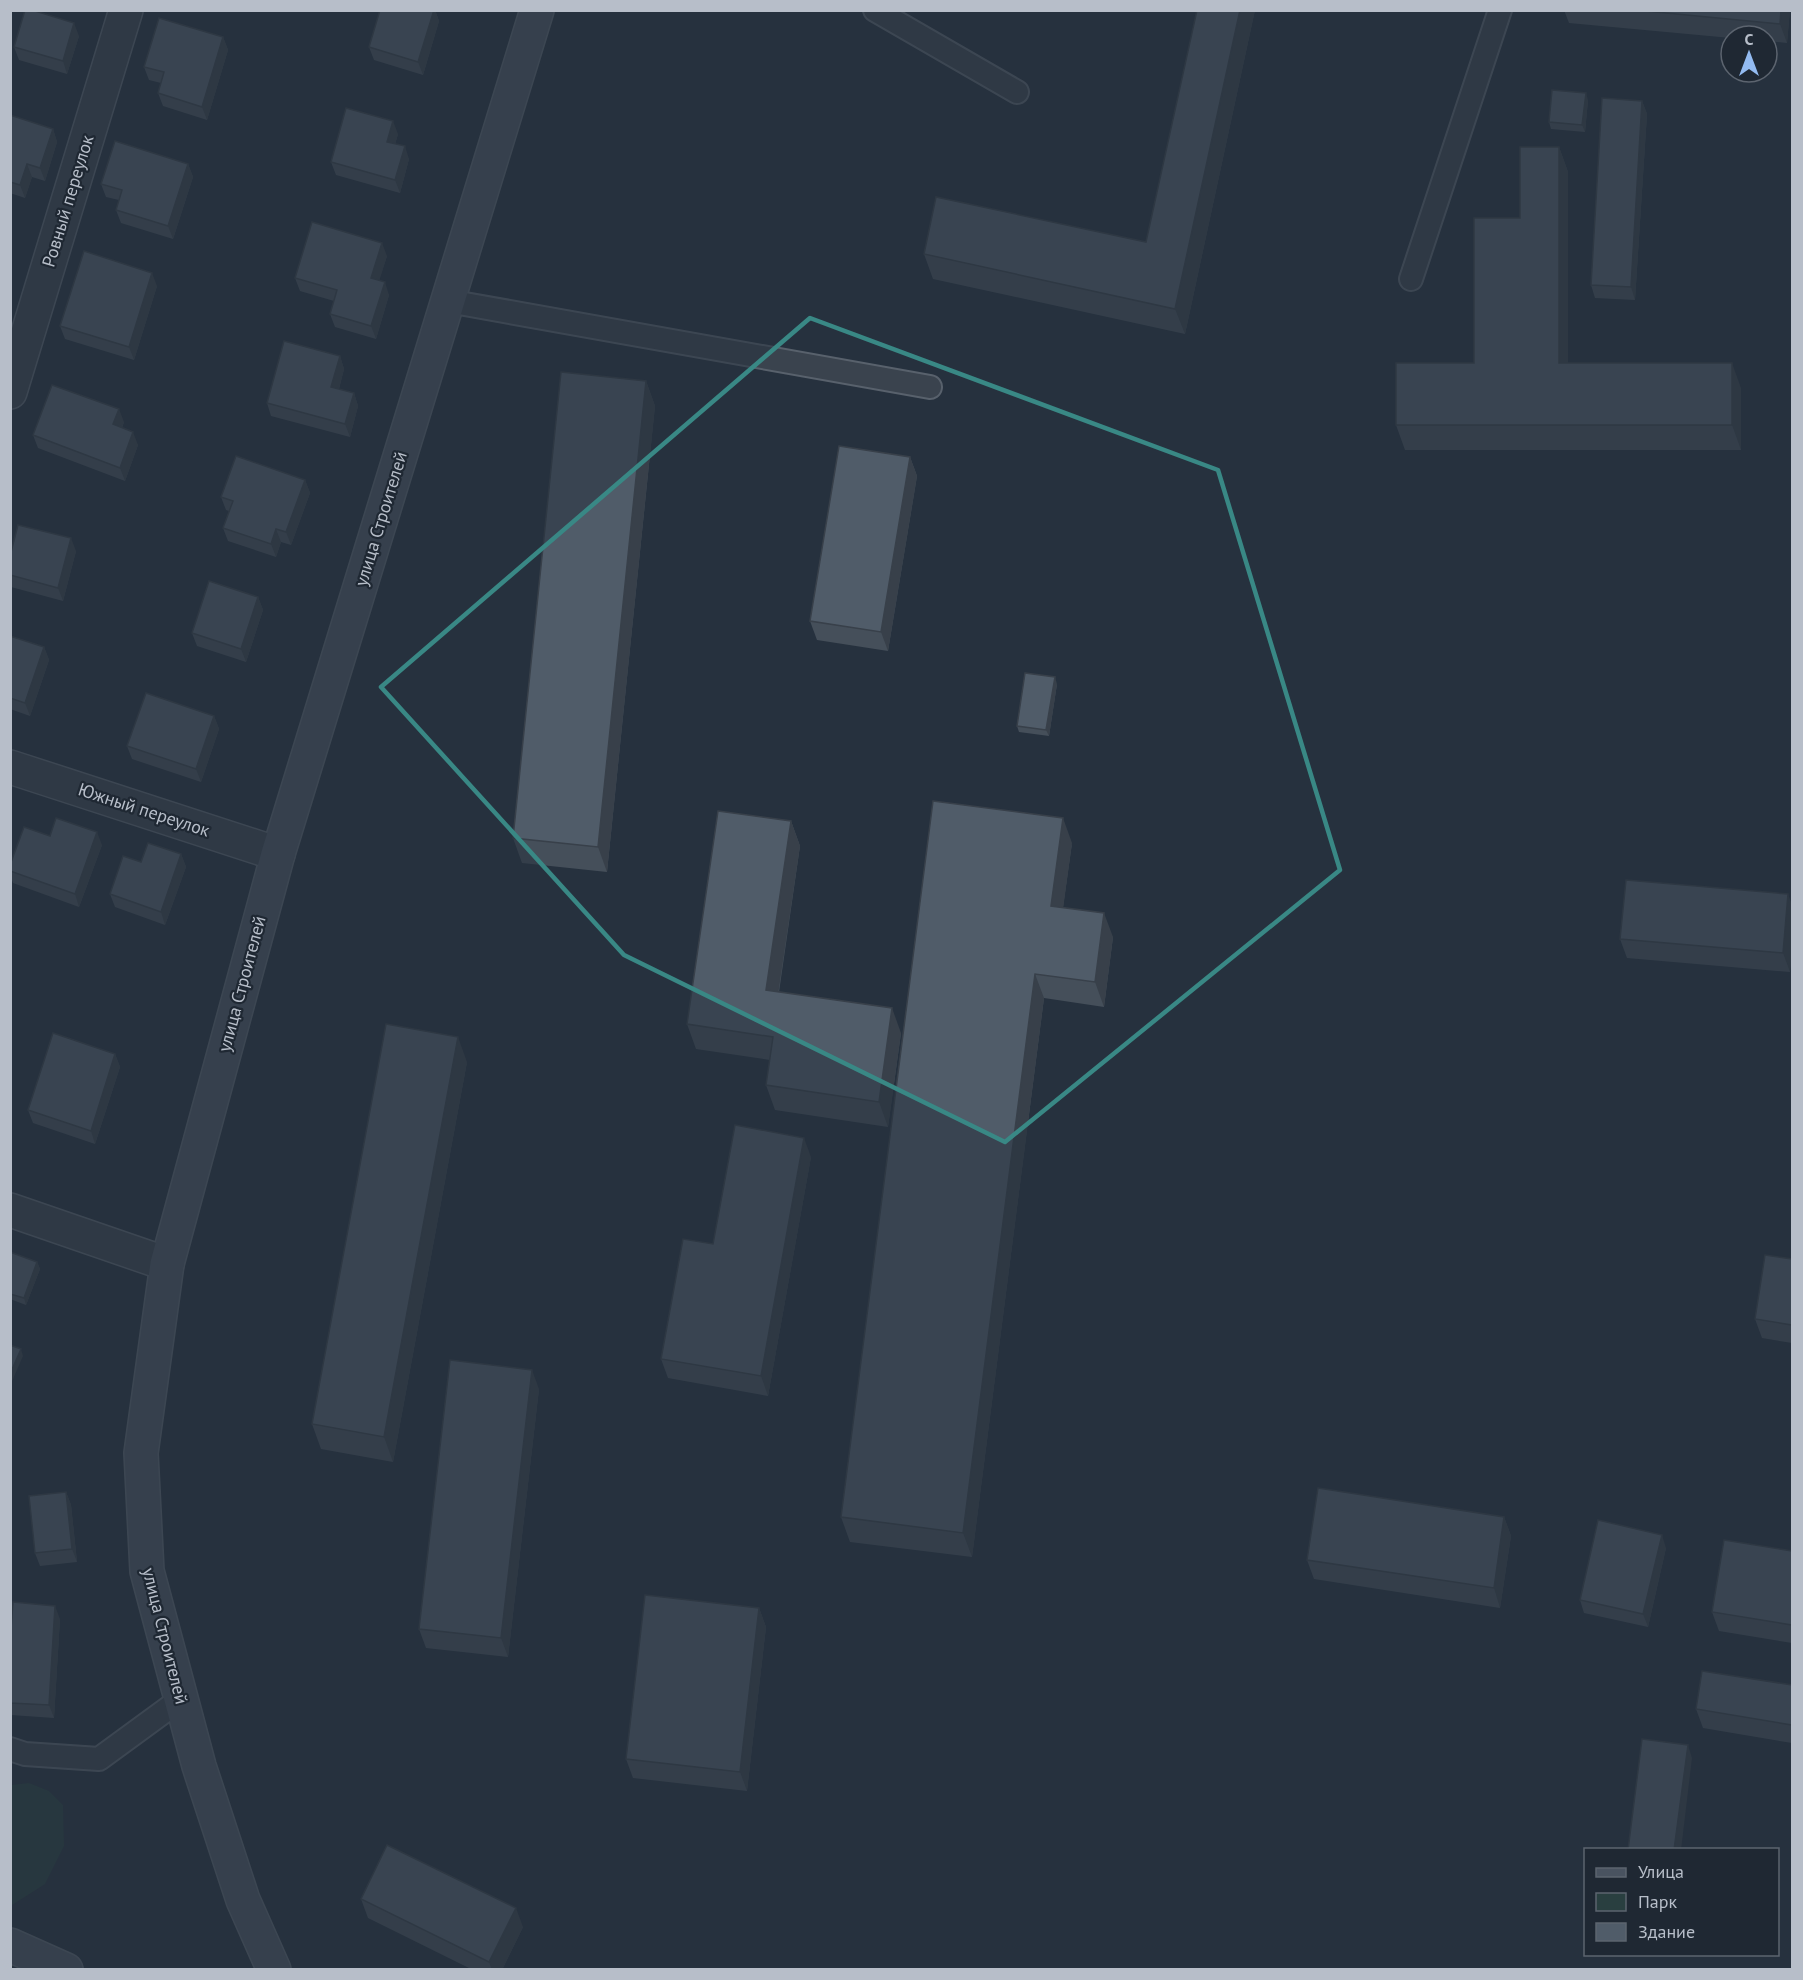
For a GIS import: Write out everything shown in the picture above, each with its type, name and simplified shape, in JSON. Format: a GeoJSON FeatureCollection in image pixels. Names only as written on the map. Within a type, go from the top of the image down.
{"type":"FeatureCollection","features":[{"type":"Feature","properties":{"kind":"street","name":"Ровный переулок"},"geometry":{"type":"LineString","coordinates":[[10,392],[126,10]]}},
{"type":"Feature","properties":{"kind":"street","name":"улица Строителей"},"geometry":{"type":"LineString","coordinates":[[274,1970],[243,1900],[199,1766],[147,1571],[141,1453],[166,1264],[278,854],[537,10]]}},
{"type":"Feature","properties":{"kind":"street","name":"Южный переулок"},"geometry":{"type":"LineString","coordinates":[[10,767],[278,854]]}},
{"type":"Feature","properties":{"kind":"street"},"geometry":{"type":"LineString","coordinates":[[10,1210],[166,1264]]}},
{"type":"Feature","properties":{"kind":"street"},"geometry":{"type":"LineString","coordinates":[[10,1946],[66,1970]]}},
{"type":"Feature","properties":{"kind":"lane"},"geometry":{"type":"LineString","coordinates":[[875,10],[1017,92]]}},
{"type":"Feature","properties":{"kind":"lane"},"geometry":{"type":"LineString","coordinates":[[1411,279],[1500,10]]}},
{"type":"Feature","properties":{"kind":"lane"},"geometry":{"type":"LineString","coordinates":[[448,302],[930,387]]}},
{"type":"Feature","properties":{"kind":"lane"},"geometry":{"type":"LineString","coordinates":[[10,1749],[25,1754],[99,1759],[181,1699]]}},
{"type":"Feature","properties":{"kind":"highlighted area"},"geometry":{"type":"Polygon","coordinates":[[[810,318],[1218,470],[1340,870],[1005,1142],[624,955],[381,687],[810,318]]]}},
{"type":"Feature","properties":{"kind":"green space"},"geometry":{"type":"Polygon","coordinates":[[[29,1783],[49,1791],[63,1805],[64,1846],[45,1884],[12,1905],[10,1904],[11,1785],[29,1783]]]}},
{"type":"Feature","properties":{"kind":"building"},"geometry":{"type":"Polygon","coordinates":[[[25,10],[74,23],[63,61],[14,47],[25,10]]]}},
{"type":"Feature","properties":{"kind":"building"},"geometry":{"type":"Polygon","coordinates":[[[380,10],[434,10],[418,62],[369,47],[380,10]]]}},
{"type":"Feature","properties":{"kind":"building"},"geometry":{"type":"Polygon","coordinates":[[[1197,10],[1240,10],[1175,309],[924,254],[936,197],[1146,242],[1197,10]]]}},
{"type":"Feature","properties":{"kind":"building"},"geometry":{"type":"Polygon","coordinates":[[[1635,10],[1781,10],[1780,24],[1635,10]]]}},
{"type":"Feature","properties":{"kind":"building"},"geometry":{"type":"Polygon","coordinates":[[[159,18],[223,37],[202,107],[158,93],[164,72],[144,67],[159,18]]]}},
{"type":"Feature","properties":{"kind":"building"},"geometry":{"type":"Polygon","coordinates":[[[1552,90],[1586,93],[1582,125],[1549,122],[1552,90]]]}},
{"type":"Feature","properties":{"kind":"building"},"geometry":{"type":"Polygon","coordinates":[[[1602,98],[1642,101],[1631,287],[1591,285],[1602,98]]]}},
{"type":"Feature","properties":{"kind":"building"},"geometry":{"type":"Polygon","coordinates":[[[346,108],[393,121],[387,142],[405,146],[395,180],[331,162],[346,108]]]}},
{"type":"Feature","properties":{"kind":"building"},"geometry":{"type":"Polygon","coordinates":[[[10,115],[53,129],[40,168],[27,164],[20,185],[10,182],[10,115]]]}},
{"type":"Feature","properties":{"kind":"building"},"geometry":{"type":"Polygon","coordinates":[[[115,141],[188,164],[168,226],[116,210],[122,190],[101,184],[115,141]]]}},
{"type":"Feature","properties":{"kind":"building"},"geometry":{"type":"Polygon","coordinates":[[[1520,147],[1559,147],[1559,363],[1732,363],[1732,425],[1396,425],[1396,363],[1474,363],[1474,218],[1520,218],[1520,147]]]}},
{"type":"Feature","properties":{"kind":"building"},"geometry":{"type":"Polygon","coordinates":[[[312,222],[382,243],[371,278],[385,282],[371,326],[330,314],[337,290],[295,278],[312,222]]]}},
{"type":"Feature","properties":{"kind":"building"},"geometry":{"type":"Polygon","coordinates":[[[84,251],[152,273],[129,347],[60,326],[84,251]]]}},
{"type":"Feature","properties":{"kind":"building"},"geometry":{"type":"Polygon","coordinates":[[[284,341],[340,356],[331,387],[354,393],[345,424],[267,403],[284,341]]]}},
{"type":"Feature","properties":{"kind":"building"},"geometry":{"type":"Polygon","coordinates":[[[561,372],[646,381],[598,847],[513,838],[561,372]]]}},
{"type":"Feature","properties":{"kind":"building"},"geometry":{"type":"Polygon","coordinates":[[[52,385],[119,409],[113,424],[133,432],[120,468],[33,435],[52,385]]]}},
{"type":"Feature","properties":{"kind":"building"},"geometry":{"type":"Polygon","coordinates":[[[839,446],[910,457],[881,632],[810,621],[839,446]]]}},
{"type":"Feature","properties":{"kind":"building"},"geometry":{"type":"Polygon","coordinates":[[[236,456],[305,480],[286,532],[276,529],[271,544],[223,528],[233,501],[221,497],[236,456]]]}},
{"type":"Feature","properties":{"kind":"building"},"geometry":{"type":"Polygon","coordinates":[[[18,525],[71,538],[58,588],[10,575],[10,556],[18,525]]]}},
{"type":"Feature","properties":{"kind":"building"},"geometry":{"type":"Polygon","coordinates":[[[209,581],[258,597],[241,649],[192,633],[209,581]]]}},
{"type":"Feature","properties":{"kind":"building"},"geometry":{"type":"Polygon","coordinates":[[[10,636],[44,647],[25,703],[10,698],[10,636]]]}},
{"type":"Feature","properties":{"kind":"building"},"geometry":{"type":"Polygon","coordinates":[[[1025,673],[1055,677],[1046,730],[1017,726],[1025,673]]]}},
{"type":"Feature","properties":{"kind":"building"},"geometry":{"type":"Polygon","coordinates":[[[146,693],[214,716],[196,769],[127,746],[146,693]]]}},
{"type":"Feature","properties":{"kind":"building"},"geometry":{"type":"Polygon","coordinates":[[[933,801],[1063,818],[1051,906],[1104,913],[1095,982],[1035,974],[963,1533],[841,1517],[933,801]]]}},
{"type":"Feature","properties":{"kind":"building"},"geometry":{"type":"Polygon","coordinates":[[[718,811],[791,821],[766,990],[892,1008],[879,1102],[766,1085],[773,1037],[687,1024],[718,811]]]}},
{"type":"Feature","properties":{"kind":"building"},"geometry":{"type":"Polygon","coordinates":[[[56,818],[97,832],[75,894],[10,871],[10,865],[24,827],[50,836],[56,818]]]}},
{"type":"Feature","properties":{"kind":"building"},"geometry":{"type":"Polygon","coordinates":[[[148,843],[181,854],[161,912],[110,894],[123,856],[141,862],[148,843]]]}},
{"type":"Feature","properties":{"kind":"building"},"geometry":{"type":"Polygon","coordinates":[[[1626,880],[1788,894],[1783,953],[1620,939],[1626,880]]]}},
{"type":"Feature","properties":{"kind":"building"},"geometry":{"type":"Polygon","coordinates":[[[386,1024],[458,1037],[384,1437],[312,1424],[386,1024]]]}},
{"type":"Feature","properties":{"kind":"building"},"geometry":{"type":"Polygon","coordinates":[[[53,1033],[115,1054],[91,1131],[28,1110],[53,1033]]]}},
{"type":"Feature","properties":{"kind":"building"},"geometry":{"type":"Polygon","coordinates":[[[735,1125],[804,1138],[761,1376],[661,1359],[683,1239],[713,1244],[735,1125]]]}},
{"type":"Feature","properties":{"kind":"building"},"geometry":{"type":"Polygon","coordinates":[[[10,1252],[37,1262],[24,1298],[10,1294],[10,1252]]]}},
{"type":"Feature","properties":{"kind":"building"},"geometry":{"type":"Polygon","coordinates":[[[1765,1255],[1792,1259],[1792,1325],[1755,1319],[1765,1255]]]}},
{"type":"Feature","properties":{"kind":"building"},"geometry":{"type":"Polygon","coordinates":[[[10,1345],[21,1349],[10,1374],[10,1345]]]}},
{"type":"Feature","properties":{"kind":"building"},"geometry":{"type":"Polygon","coordinates":[[[450,1360],[532,1370],[501,1638],[419,1629],[450,1360]]]}},
{"type":"Feature","properties":{"kind":"building"},"geometry":{"type":"Polygon","coordinates":[[[1318,1488],[1504,1517],[1494,1588],[1307,1560],[1318,1488]]]}},
{"type":"Feature","properties":{"kind":"building"},"geometry":{"type":"Polygon","coordinates":[[[66,1492],[72,1549],[35,1553],[29,1496],[66,1492]]]}},
{"type":"Feature","properties":{"kind":"building"},"geometry":{"type":"Polygon","coordinates":[[[1598,1520],[1662,1535],[1643,1614],[1580,1600],[1598,1520]]]}},
{"type":"Feature","properties":{"kind":"building"},"geometry":{"type":"Polygon","coordinates":[[[1724,1540],[1792,1551],[1792,1625],[1712,1612],[1724,1540]]]}},
{"type":"Feature","properties":{"kind":"building"},"geometry":{"type":"Polygon","coordinates":[[[645,1595],[759,1608],[740,1772],[626,1759],[645,1595]]]}},
{"type":"Feature","properties":{"kind":"building"},"geometry":{"type":"Polygon","coordinates":[[[13,1602],[55,1606],[49,1705],[10,1703],[10,1642],[13,1602]]]}},
{"type":"Feature","properties":{"kind":"building"},"geometry":{"type":"Polygon","coordinates":[[[1702,1671],[1792,1685],[1792,1725],[1696,1709],[1702,1671]]]}},
{"type":"Feature","properties":{"kind":"building"},"geometry":{"type":"Polygon","coordinates":[[[1642,1739],[1688,1745],[1674,1848],[1628,1848],[1642,1739]]]}},
{"type":"Feature","properties":{"kind":"building"},"geometry":{"type":"Polygon","coordinates":[[[387,1845],[516,1908],[489,1962],[361,1899],[387,1845]]]}}]}
